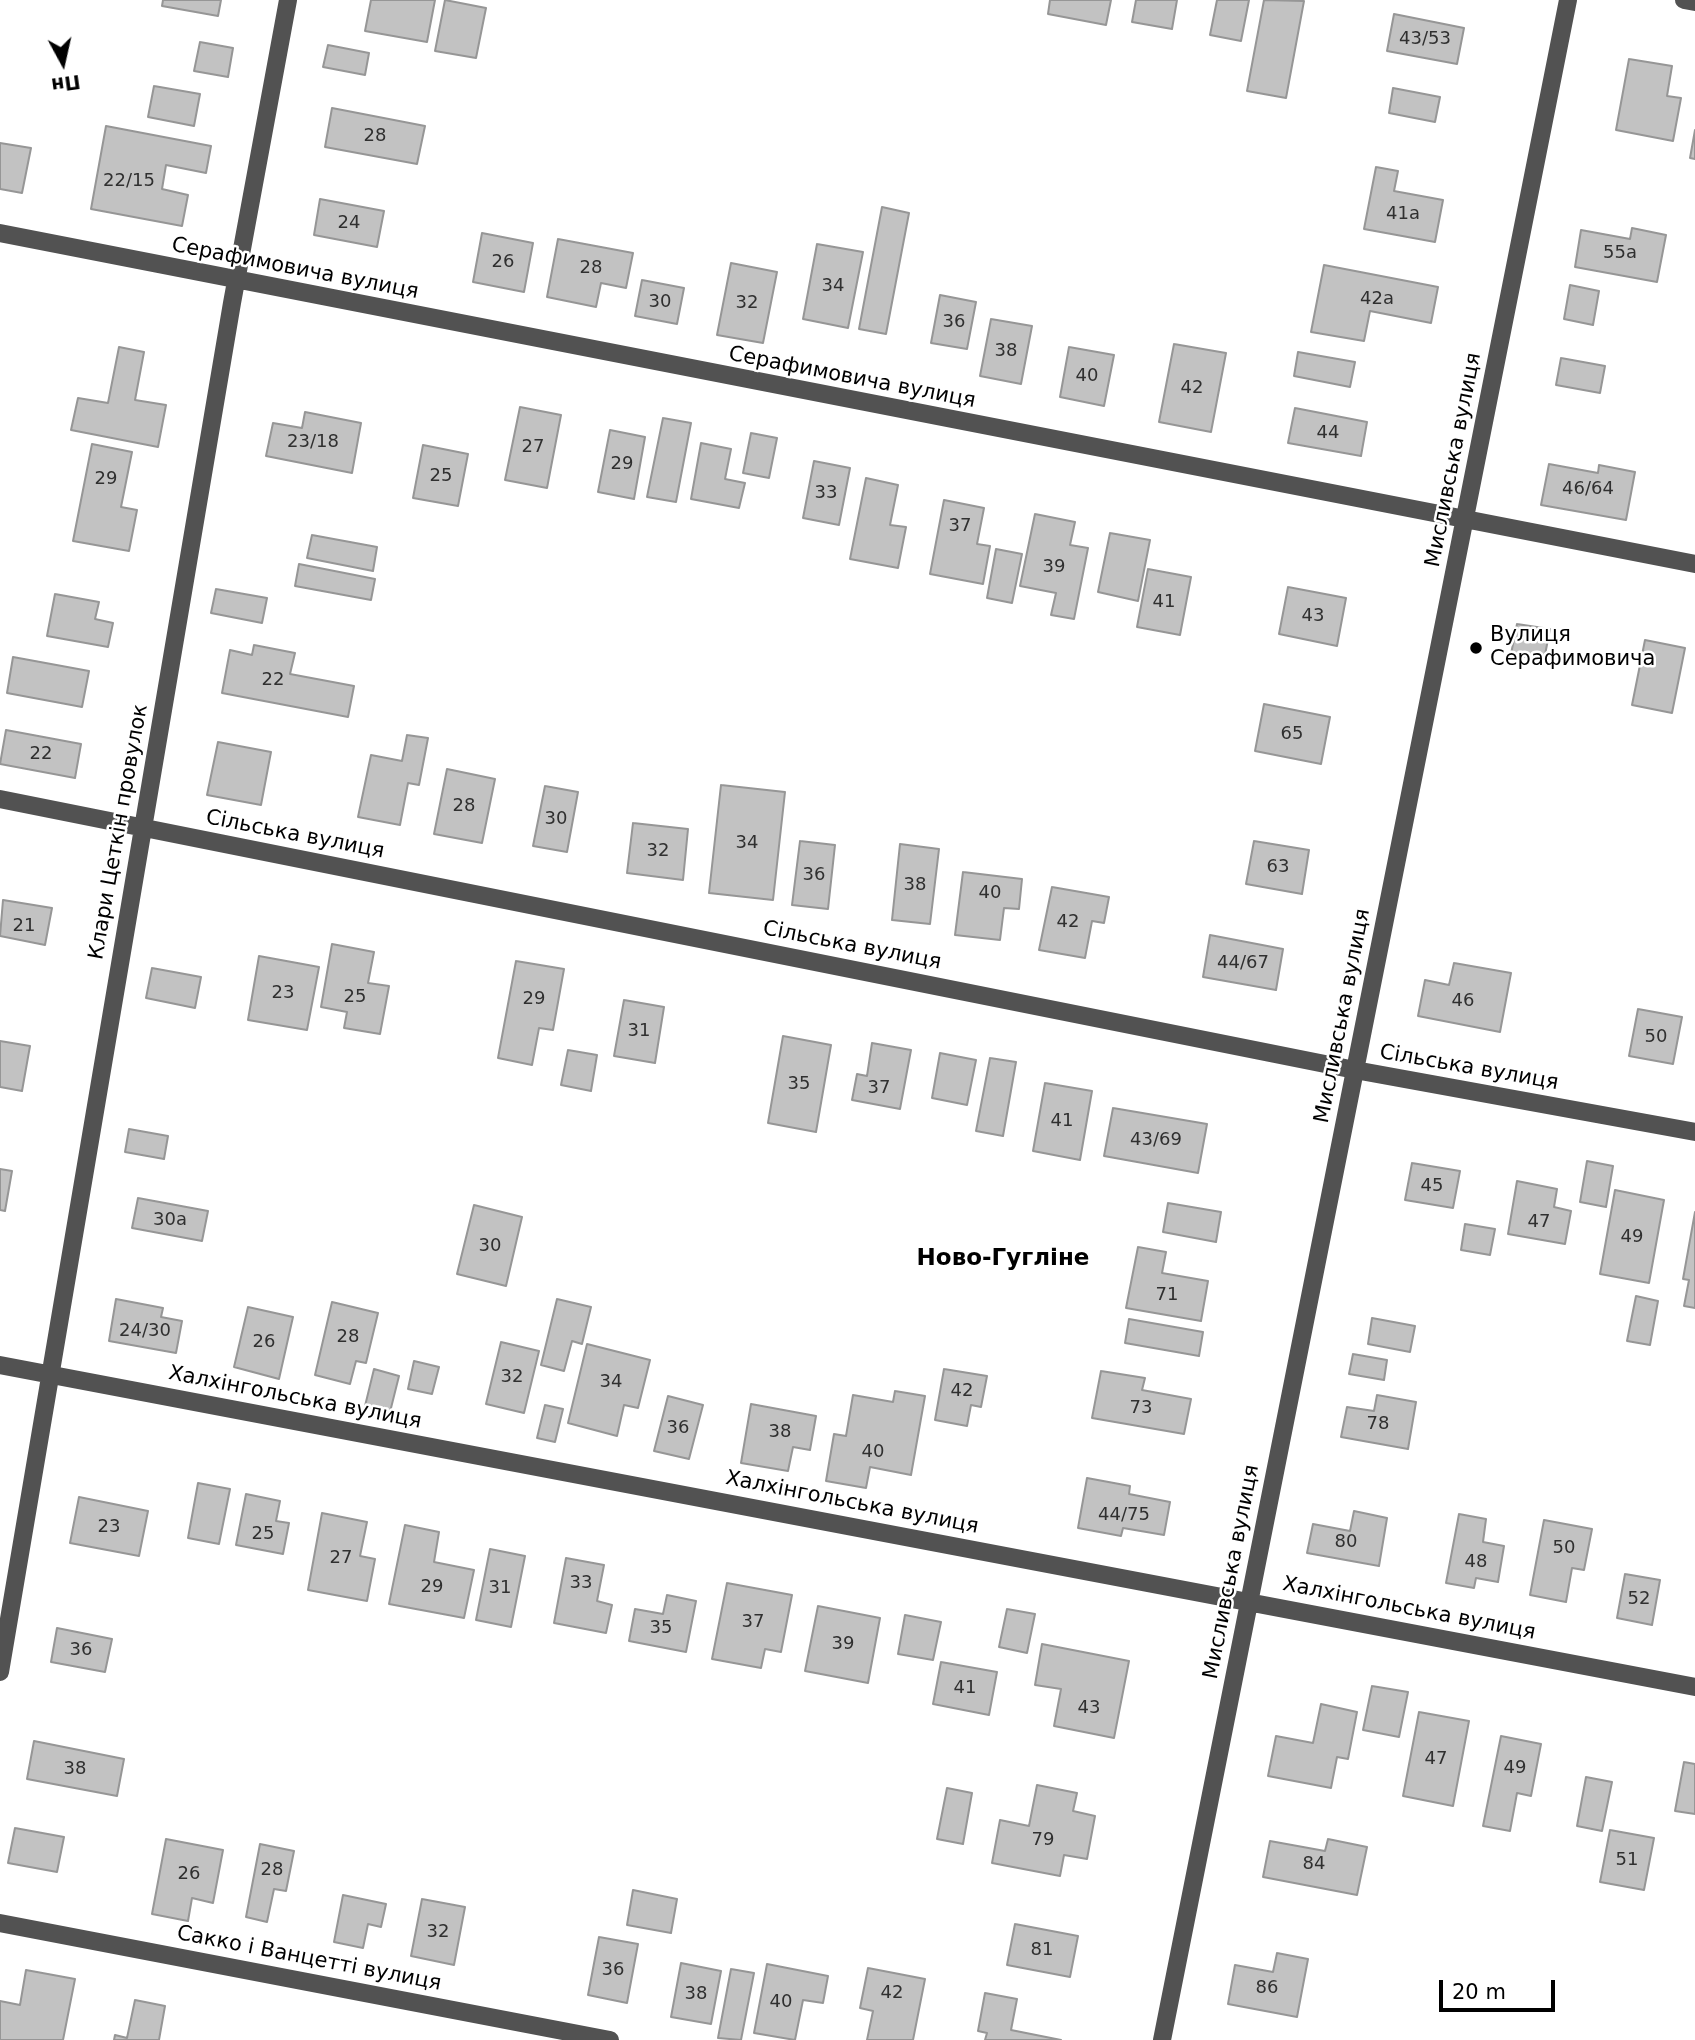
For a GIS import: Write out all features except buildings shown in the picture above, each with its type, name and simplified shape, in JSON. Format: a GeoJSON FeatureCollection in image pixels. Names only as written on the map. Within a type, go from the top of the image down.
{"type":"FeatureCollection","features":[{"type":"Feature","properties":{"kind":"street","name":"Клари Цеткін провулок"},"geometry":{"type":"LineString","coordinates":[[0,1672],[236,281],[288,0]]}},
{"type":"Feature","properties":{"kind":"street","name":"Мисливська вулиця"},"geometry":{"type":"LineString","coordinates":[[1162,2040],[1568,0]]}},
{"type":"Feature","properties":{"kind":"street"},"geometry":{"type":"LineString","coordinates":[[1684,0],[1695,2]]}},
{"type":"Feature","properties":{"kind":"street","name":"Серафимовича вулиця"},"geometry":{"type":"LineString","coordinates":[[0,233],[1695,564]]}},
{"type":"Feature","properties":{"kind":"street","name":"Сільська вулиця"},"geometry":{"type":"LineString","coordinates":[[0,799],[1355,1070],[1695,1132]]}},
{"type":"Feature","properties":{"kind":"street","name":"Халхінгольська вулиця"},"geometry":{"type":"LineString","coordinates":[[0,1365],[1695,1687]]}},
{"type":"Feature","properties":{"kind":"street","name":"Сакко і Ванцетті вулиця"},"geometry":{"type":"LineString","coordinates":[[0,1923],[610,2040]]}},
{"type":"Feature","properties":{"kind":"place","name":"Вулиця Серафимовича"},"geometry":{"type":"Point","coordinates":[1476,648]}},
{"type":"Feature","properties":{"kind":"district","name":"Ново-Гугліне"},"geometry":{"type":"Point","coordinates":[1003,1259]}}]}
